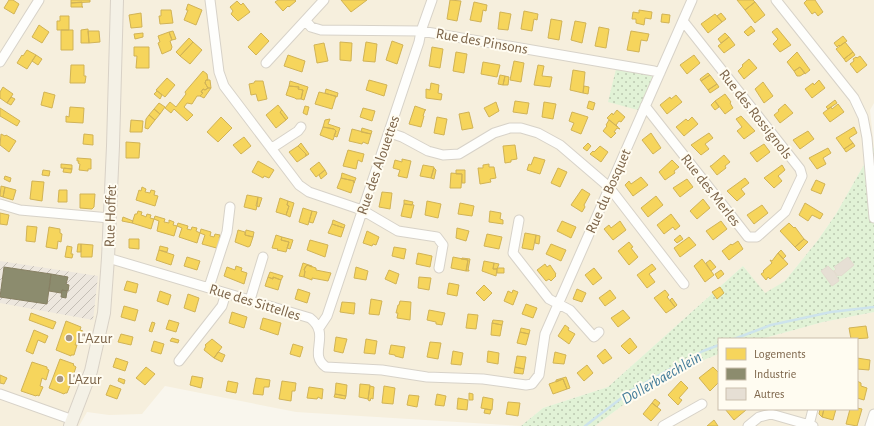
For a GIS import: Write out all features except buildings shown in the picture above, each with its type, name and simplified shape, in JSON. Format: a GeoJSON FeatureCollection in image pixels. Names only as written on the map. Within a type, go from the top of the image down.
{"type":"FeatureCollection","features":[{"type":"Feature","properties":{"kind":"main road","name":"Rue Hoffet"},"geometry":{"type":"LineString","coordinates":[[71,423],[94,361],[104,313],[110,218],[117,0]]}},
{"type":"Feature","properties":{"kind":"street"},"geometry":{"type":"LineString","coordinates":[[0,62],[39,0]]}},
{"type":"Feature","properties":{"kind":"street"},"geometry":{"type":"LineString","coordinates":[[210,0],[219,72],[224,86],[299,185],[309,192],[362,210],[398,231],[437,237],[443,245],[439,268]]}},
{"type":"Feature","properties":{"kind":"street"},"geometry":{"type":"LineString","coordinates":[[266,63],[324,0]]}},
{"type":"Feature","properties":{"kind":"street","name":"Rue des Alouettes"},"geometry":{"type":"LineString","coordinates":[[319,328],[328,316],[362,210],[390,132],[432,0]]}},
{"type":"Feature","properties":{"kind":"street","name":"Rue du Bosquet"},"geometry":{"type":"LineString","coordinates":[[532,384],[539,375],[545,334],[692,0]]}},
{"type":"Feature","properties":{"kind":"street"},"geometry":{"type":"LineString","coordinates":[[776,0],[854,98],[863,117],[867,138],[874,218]]}},
{"type":"Feature","properties":{"kind":"street","name":"Rue des Pinsons"},"geometry":{"type":"LineString","coordinates":[[306,21],[311,27],[320,30],[421,31],[654,70],[660,73]]}},
{"type":"Feature","properties":{"kind":"street","name":"Rue des Rossignols"},"geometry":{"type":"LineString","coordinates":[[683,21],[800,169],[802,176],[784,212]]}},
{"type":"Feature","properties":{"kind":"street","name":"Rue des Merles"},"geometry":{"type":"LineString","coordinates":[[645,106],[748,237],[757,237],[784,212]]}},
{"type":"Feature","properties":{"kind":"street"},"geometry":{"type":"LineString","coordinates":[[272,148],[298,132],[301,127]]}},
{"type":"Feature","properties":{"kind":"street"},"geometry":{"type":"LineString","coordinates":[[390,132],[428,151],[443,155],[459,154],[494,133],[510,128],[521,128],[538,133],[560,145],[609,187],[684,284]]}},
{"type":"Feature","properties":{"kind":"street"},"geometry":{"type":"LineString","coordinates":[[0,204],[20,210],[110,218]]}},
{"type":"Feature","properties":{"kind":"street"},"geometry":{"type":"LineString","coordinates":[[209,287],[227,232],[230,207]]}},
{"type":"Feature","properties":{"kind":"street"},"geometry":{"type":"LineString","coordinates":[[518,220],[513,252],[549,299],[570,310],[594,337],[600,332]]}},
{"type":"Feature","properties":{"kind":"street"},"geometry":{"type":"LineString","coordinates":[[250,300],[263,257]]}},
{"type":"Feature","properties":{"kind":"street","name":"Rue des Sittelles"},"geometry":{"type":"LineString","coordinates":[[108,258],[310,318],[319,328],[320,337],[318,355],[321,364],[326,367],[382,370],[427,377],[483,379],[526,386],[532,384]]}},
{"type":"Feature","properties":{"kind":"street"},"geometry":{"type":"LineString","coordinates":[[178,361],[222,306],[226,293]]}},
{"type":"Feature","properties":{"kind":"street"},"geometry":{"type":"LineString","coordinates":[[0,394],[71,423]]}},
{"type":"Feature","properties":{"kind":"street"},"geometry":{"type":"LineString","coordinates":[[663,426],[702,404]]}},
{"type":"Feature","properties":{"kind":"street"},"geometry":{"type":"LineString","coordinates":[[748,426],[759,416],[771,414],[811,425],[813,410]]}},
{"type":"Feature","properties":{"kind":"street"},"geometry":{"type":"LineString","coordinates":[[870,426],[874,414]]}},
{"type":"Feature","properties":{"kind":"shaded area"},"geometry":{"type":"Polygon","coordinates":[[[0,0],[874,0],[874,103],[870,110],[874,147],[836,214],[818,240],[785,281],[765,294],[743,266],[608,387],[543,408],[521,426],[296,412],[165,386],[142,414],[109,415],[87,412],[79,426],[0,426],[0,0]]]}},
{"type":"Feature","properties":{"kind":"shaded area"},"geometry":{"type":"Polygon","coordinates":[[[0,261],[98,276],[93,320],[0,303],[0,261]]]}},
{"type":"Feature","properties":{"kind":"shaded area"},"geometry":{"type":"Polygon","coordinates":[[[874,312],[874,426],[595,426],[635,396],[706,359],[718,354],[718,410],[858,410],[858,338],[765,338],[823,322],[874,312]]]}},
{"type":"Feature","properties":{"kind":"green space"},"geometry":{"type":"Polygon","coordinates":[[[616,69],[655,75],[638,110],[608,102],[616,69]]]}},
{"type":"Feature","properties":{"kind":"green space"},"geometry":{"type":"Polygon","coordinates":[[[874,147],[874,312],[823,322],[765,338],[718,338],[718,354],[706,359],[635,396],[595,426],[521,426],[543,408],[608,387],[743,266],[765,293],[785,281],[818,240],[836,214],[874,147]]]}},
{"type":"Feature","properties":{"kind":"waterway","name":"Dollerbaechlein"},"geometry":{"type":"LineString","coordinates":[[737,338],[771,325],[831,312],[874,307]]}},
{"type":"Feature","properties":{"kind":"waterway","name":"Dollerbaechlein"},"geometry":{"type":"LineString","coordinates":[[585,426],[632,390],[703,351],[718,345]]}},
{"type":"Feature","properties":{"kind":"place","name":"L\"Azur"},"geometry":{"type":"Point","coordinates":[69,338]}},
{"type":"Feature","properties":{"kind":"place","name":"L'Azur"},"geometry":{"type":"Point","coordinates":[60,379]}}]}
